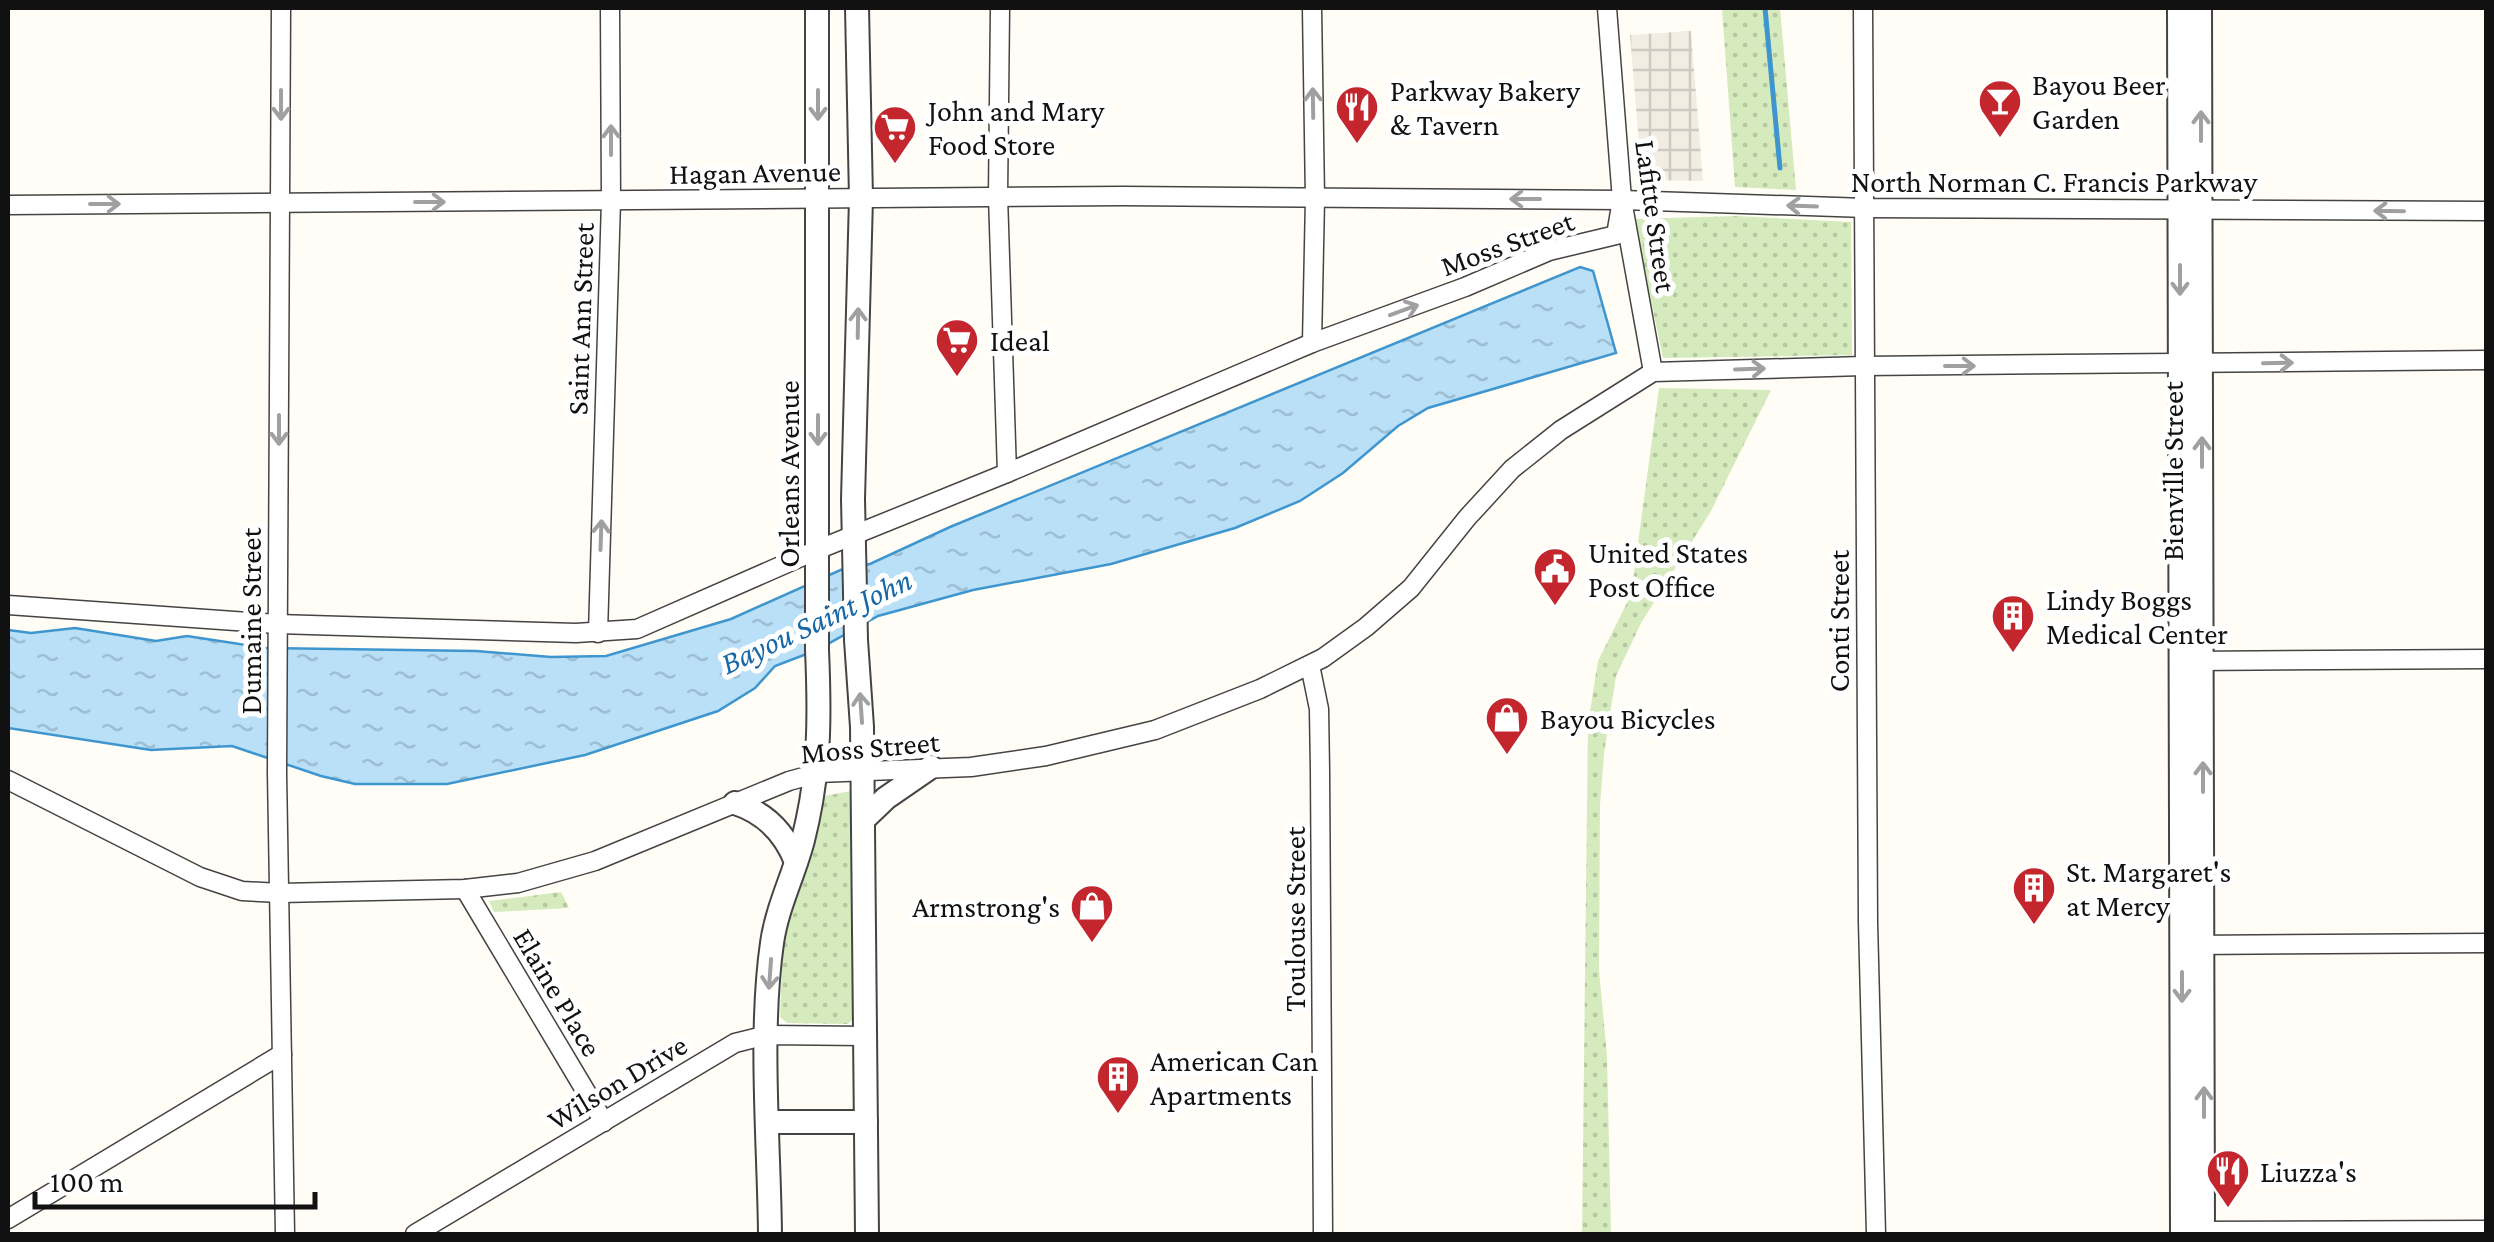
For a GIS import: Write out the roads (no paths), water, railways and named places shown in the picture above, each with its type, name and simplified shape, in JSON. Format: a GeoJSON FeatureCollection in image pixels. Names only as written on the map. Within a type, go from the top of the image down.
{"type":"FeatureCollection","features":[{"type":"Feature","properties":{"kind":"street","name":"Dumaine Street"},"geometry":{"type":"LineString","coordinates":[[280,8],[277,773],[285,1234]]}},
{"type":"Feature","properties":{"kind":"street","name":"Saint Ann Street"},"geometry":{"type":"LineString","coordinates":[[598,633],[611,201],[610,8]]}},
{"type":"Feature","properties":{"kind":"street","name":"Orleans Avenue"},"geometry":{"type":"LineString","coordinates":[[770,1234],[767,1035],[772,940],[818,773],[821,731],[817,650],[818,8]]}},
{"type":"Feature","properties":{"kind":"street"},"geometry":{"type":"LineString","coordinates":[[857,8],[861,198],[854,561],[863,820],[866,1234]]}},
{"type":"Feature","properties":{"kind":"street"},"geometry":{"type":"LineString","coordinates":[[1000,8],[998,196],[1007,474]]}},
{"type":"Feature","properties":{"kind":"street"},"geometry":{"type":"LineString","coordinates":[[1312,8],[1312,343]]}},
{"type":"Feature","properties":{"kind":"street","name":"Lafitte Street"},"geometry":{"type":"LineString","coordinates":[[1607,8],[1622,200],[1653,372]]}},
{"type":"Feature","properties":{"kind":"street","name":"Conti Street"},"geometry":{"type":"LineString","coordinates":[[1863,8],[1868,940],[1876,1234]]}},
{"type":"Feature","properties":{"kind":"street","name":"Bienville Street"},"geometry":{"type":"LineString","coordinates":[[2179,8],[2190,209],[2193,1233]]}},
{"type":"Feature","properties":{"kind":"street","name":"Bienville Street"},"geometry":{"type":"LineString","coordinates":[[2190,209],[2200,8]]}},
{"type":"Feature","properties":{"kind":"street","name":"Hagan Avenue"},"geometry":{"type":"LineString","coordinates":[[8,205],[998,196],[1622,200]]}},
{"type":"Feature","properties":{"kind":"street","name":"North Norman C. Francis Parkway"},"geometry":{"type":"LineString","coordinates":[[1622,200],[1866,208],[2486,212]]}},
{"type":"Feature","properties":{"kind":"street","name":"Moss Street"},"geometry":{"type":"LineString","coordinates":[[8,605],[277,624],[598,633],[638,629],[817,561],[854,535],[1312,343],[1465,288],[1548,252],[1616,234],[1622,200]]}},
{"type":"Feature","properties":{"kind":"street"},"geometry":{"type":"LineString","coordinates":[[1653,372],[2486,360]]}},
{"type":"Feature","properties":{"kind":"street","name":"Moss Street"},"geometry":{"type":"LineString","coordinates":[[8,780],[200,877],[242,891],[465,889],[518,883],[595,862],[818,773],[862,768],[971,767],[1125,739],[1201,714],[1310,665],[1342,645],[1411,588],[1512,469],[1561,430],[1653,372]]}},
{"type":"Feature","properties":{"kind":"street"},"geometry":{"type":"LineString","coordinates":[[2192,661],[2486,659]]}},
{"type":"Feature","properties":{"kind":"street","name":"Toulouse Street"},"geometry":{"type":"LineString","coordinates":[[1310,665],[1319,709],[1321,787],[1322,1234]]}},
{"type":"Feature","properties":{"kind":"street"},"geometry":{"type":"LineString","coordinates":[[863,820],[885,799],[931,767]]}},
{"type":"Feature","properties":{"kind":"street"},"geometry":{"type":"LineString","coordinates":[[735,803],[757,812],[778,830],[796,862]]}},
{"type":"Feature","properties":{"kind":"street","name":"Elaine Place"},"geometry":{"type":"LineString","coordinates":[[465,889],[604,1122]]}},
{"type":"Feature","properties":{"kind":"street"},"geometry":{"type":"LineString","coordinates":[[2193,945],[2486,942]]}},
{"type":"Feature","properties":{"kind":"street","name":"Wilson Drive"},"geometry":{"type":"LineString","coordinates":[[415,1234],[735,1042],[767,1035],[865,1036]]}},
{"type":"Feature","properties":{"kind":"street"},"geometry":{"type":"LineString","coordinates":[[8,1218],[282,1054]]}},
{"type":"Feature","properties":{"kind":"street"},"geometry":{"type":"LineString","coordinates":[[768,1122],[866,1122]]}},
{"type":"Feature","properties":{"kind":"street"},"geometry":{"type":"LineString","coordinates":[[2193,1233],[2486,1230]]}},
{"type":"Feature","properties":{"kind":"water","name":"Bayou Saint John"},"geometry":{"type":"Polygon","coordinates":[[[1580,267],[1593,271],[1616,353],[1428,408],[1398,426],[1343,473],[1300,501],[1235,528],[1111,564],[973,590],[878,616],[817,650],[775,666],[755,688],[718,711],[585,755],[447,784],[355,784],[232,746],[151,750],[8,728],[8,630],[31,633],[75,628],[156,641],[187,636],[266,648],[606,656],[731,619],[845,568],[870,564],[950,527],[1580,267]]]}},
{"type":"Feature","properties":{"kind":"waterway"},"geometry":{"type":"LineString","coordinates":[[1765,8],[1780,168]]}},
{"type":"Feature","properties":{"kind":"place","name":"Bayou Beer Garden"},"geometry":{"type":"Point","coordinates":[2000,139]}},
{"type":"Feature","properties":{"kind":"place","name":"Parkway Bakery & Tavern"},"geometry":{"type":"Point","coordinates":[1357,145]}},
{"type":"Feature","properties":{"kind":"place","name":"John and Mary Food Store"},"geometry":{"type":"Point","coordinates":[895,165]}},
{"type":"Feature","properties":{"kind":"place","name":"Ideal"},"geometry":{"type":"Point","coordinates":[957,378]}},
{"type":"Feature","properties":{"kind":"place","name":"United States Post Office"},"geometry":{"type":"Point","coordinates":[1555,607]}},
{"type":"Feature","properties":{"kind":"place","name":"Lindy Boggs Medical Center"},"geometry":{"type":"Point","coordinates":[2013,654]}},
{"type":"Feature","properties":{"kind":"place","name":"Bayou Bicycles"},"geometry":{"type":"Point","coordinates":[1507,756]}},
{"type":"Feature","properties":{"kind":"place","name":"St. Margaret's at Mercy"},"geometry":{"type":"Point","coordinates":[2034,926]}},
{"type":"Feature","properties":{"kind":"place","name":"Armstrong's"},"geometry":{"type":"Point","coordinates":[1092,944]}},
{"type":"Feature","properties":{"kind":"place","name":"American Can Apartments"},"geometry":{"type":"Point","coordinates":[1118,1115]}},
{"type":"Feature","properties":{"kind":"place","name":"Liuzza's"},"geometry":{"type":"Point","coordinates":[2228,1209]}}]}
